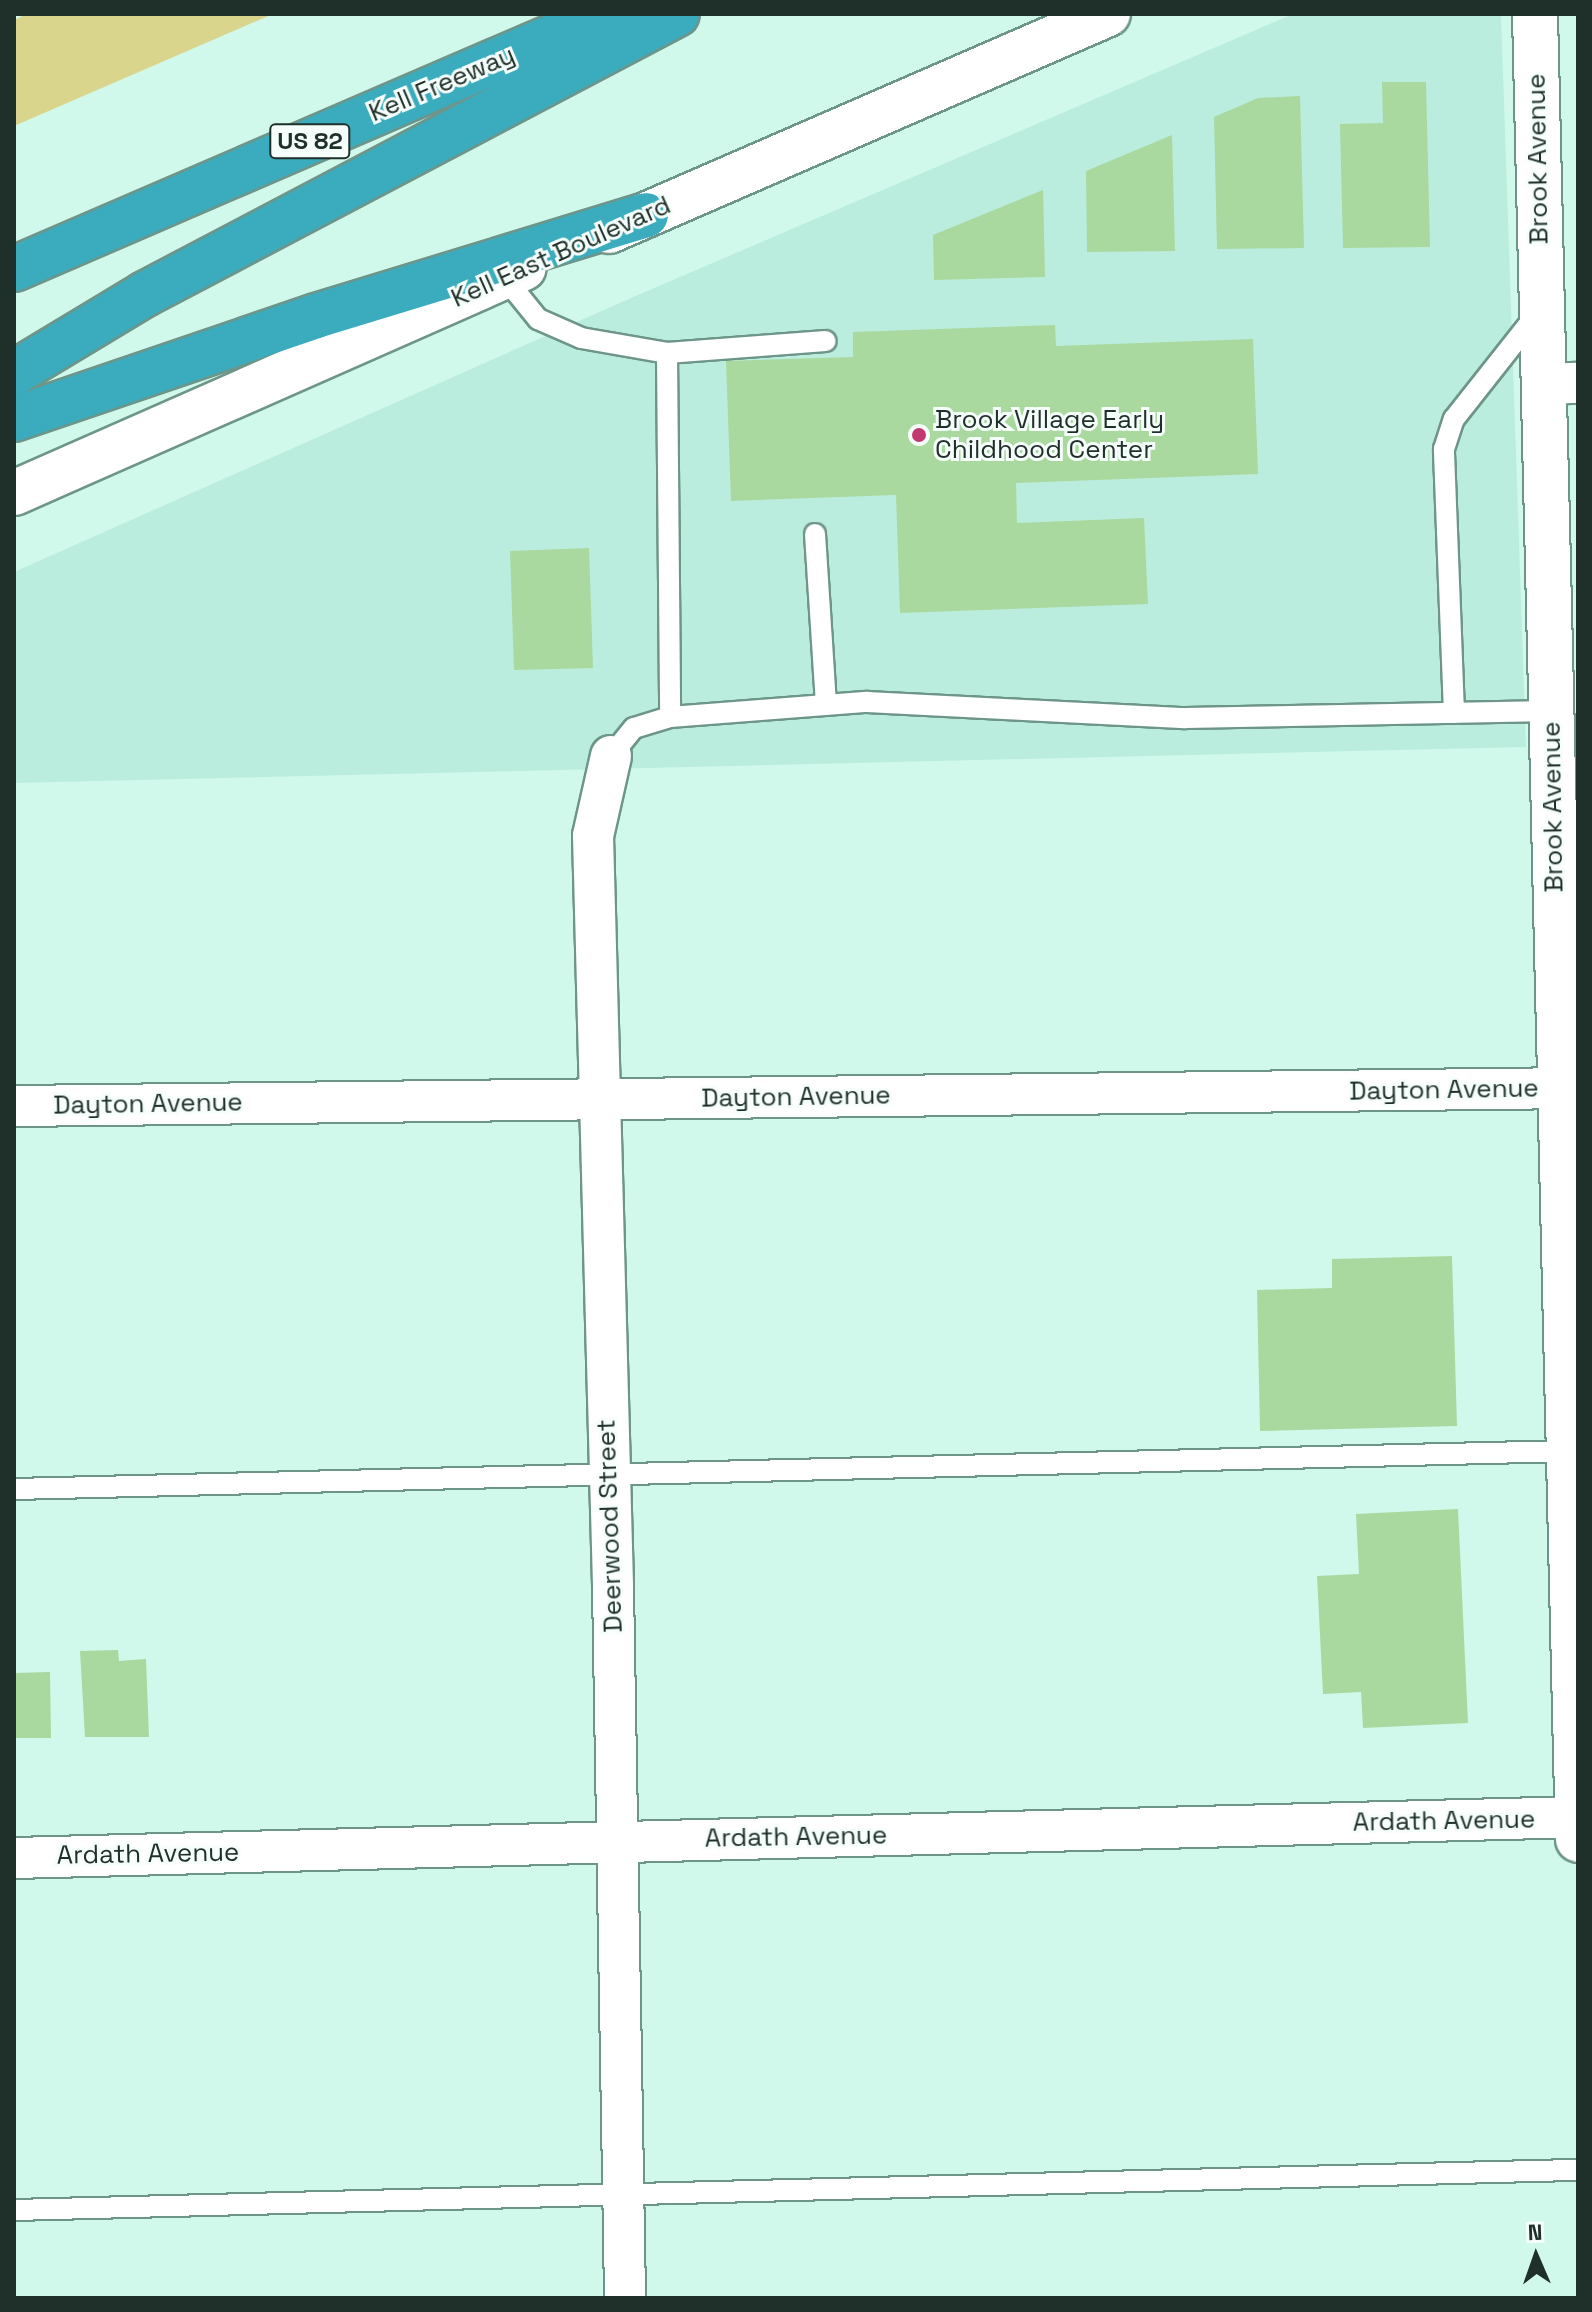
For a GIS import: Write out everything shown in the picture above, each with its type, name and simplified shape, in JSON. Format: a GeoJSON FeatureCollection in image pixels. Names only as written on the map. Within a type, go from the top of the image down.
{"type":"FeatureCollection","features":[{"type":"Feature","properties":{"kind":"highway","name":"Kell Freeway"},"geometry":{"type":"LineString","coordinates":[[14,269],[605,14]]}},
{"type":"Feature","properties":{"kind":"highway"},"geometry":{"type":"LineString","coordinates":[[14,373],[145,294],[312,209],[677,14]]}},
{"type":"Feature","properties":{"kind":"highway"},"geometry":{"type":"LineString","coordinates":[[14,419],[316,316],[646,215]]}},
{"type":"Feature","properties":{"kind":"street","name":"Kell East Boulevard"},"geometry":{"type":"LineString","coordinates":[[14,493],[1108,14]]}},
{"type":"Feature","properties":{"kind":"street","name":"Brook Avenue"},"geometry":{"type":"LineString","coordinates":[[1535,14],[1542,308],[1560,384],[1560,727],[1569,1088],[1578,1839]]}},
{"type":"Feature","properties":{"kind":"street","name":"Deerwood Street"},"geometry":{"type":"LineString","coordinates":[[611,756],[593,836],[625,2298]]}},
{"type":"Feature","properties":{"kind":"street","name":"Dayton Avenue"},"geometry":{"type":"LineString","coordinates":[[14,1106],[1569,1088]]}},
{"type":"Feature","properties":{"kind":"street","name":"Ardath Avenue"},"geometry":{"type":"LineString","coordinates":[[14,1858],[1578,1817]]}},
{"type":"Feature","properties":{"kind":"lane"},"geometry":{"type":"LineString","coordinates":[[504,277],[538,319],[581,338],[667,353],[826,341]]}},
{"type":"Feature","properties":{"kind":"lane"},"geometry":{"type":"LineString","coordinates":[[1454,713],[1444,449],[1454,419],[1542,308]]}},
{"type":"Feature","properties":{"kind":"lane"},"geometry":{"type":"LineString","coordinates":[[667,353],[670,717]]}},
{"type":"Feature","properties":{"kind":"lane"},"geometry":{"type":"LineString","coordinates":[[815,534],[826,705]]}},
{"type":"Feature","properties":{"kind":"lane"},"geometry":{"type":"LineString","coordinates":[[611,756],[634,728],[670,717],[867,702],[1186,718],[1454,713],[1560,727]]}},
{"type":"Feature","properties":{"kind":"lane"},"geometry":{"type":"LineString","coordinates":[[14,1489],[1573,1451]]}},
{"type":"Feature","properties":{"kind":"lane"},"geometry":{"type":"LineString","coordinates":[[14,2210],[1578,2170]]}},
{"type":"Feature","properties":{"kind":"shaded area"},"geometry":{"type":"Polygon","coordinates":[[[27,14],[273,14],[14,126],[14,20],[27,14]]]}},
{"type":"Feature","properties":{"kind":"shaded area","name":"Brook Village Early Childhood Center"},"geometry":{"type":"Polygon","coordinates":[[[1293,14],[1501,14],[1526,747],[14,783],[14,572],[631,298],[1293,14]]]}},
{"type":"Feature","properties":{"kind":"building"},"geometry":{"type":"Polygon","coordinates":[[[1382,82],[1426,82],[1430,247],[1343,248],[1340,124],[1383,123],[1382,82]]]}},
{"type":"Feature","properties":{"kind":"building"},"geometry":{"type":"Polygon","coordinates":[[[1300,96],[1304,248],[1217,249],[1214,117],[1258,98],[1300,96]]]}},
{"type":"Feature","properties":{"kind":"building"},"geometry":{"type":"Polygon","coordinates":[[[1172,135],[1175,251],[1087,252],[1086,171],[1172,135]]]}},
{"type":"Feature","properties":{"kind":"building"},"geometry":{"type":"Polygon","coordinates":[[[1043,190],[1045,277],[934,280],[933,235],[1043,190]]]}},
{"type":"Feature","properties":{"kind":"building"},"geometry":{"type":"Polygon","coordinates":[[[1055,325],[1056,346],[1253,339],[1258,474],[1016,483],[1017,523],[1144,518],[1148,604],[900,613],[896,495],[731,501],[726,361],[853,357],[853,332],[1055,325]]]}},
{"type":"Feature","properties":{"kind":"building"},"geometry":{"type":"Polygon","coordinates":[[[589,548],[593,668],[514,670],[510,551],[589,548]]]}},
{"type":"Feature","properties":{"kind":"building"},"geometry":{"type":"Polygon","coordinates":[[[1452,1256],[1457,1426],[1260,1431],[1257,1290],[1332,1288],[1332,1259],[1452,1256]]]}},
{"type":"Feature","properties":{"kind":"building"},"geometry":{"type":"Polygon","coordinates":[[[1458,1509],[1468,1723],[1363,1728],[1361,1692],[1323,1694],[1317,1576],[1359,1574],[1356,1514],[1458,1509]]]}},
{"type":"Feature","properties":{"kind":"building"},"geometry":{"type":"Polygon","coordinates":[[[118,1650],[119,1661],[146,1659],[149,1737],[85,1737],[80,1651],[118,1650]]]}},
{"type":"Feature","properties":{"kind":"building"},"geometry":{"type":"Polygon","coordinates":[[[50,1672],[51,1738],[14,1738],[14,1673],[50,1672]]]}},
{"type":"Feature","properties":{"kind":"place","name":"Brook Village Early Childhood Center"},"geometry":{"type":"Point","coordinates":[919,435]}}]}
